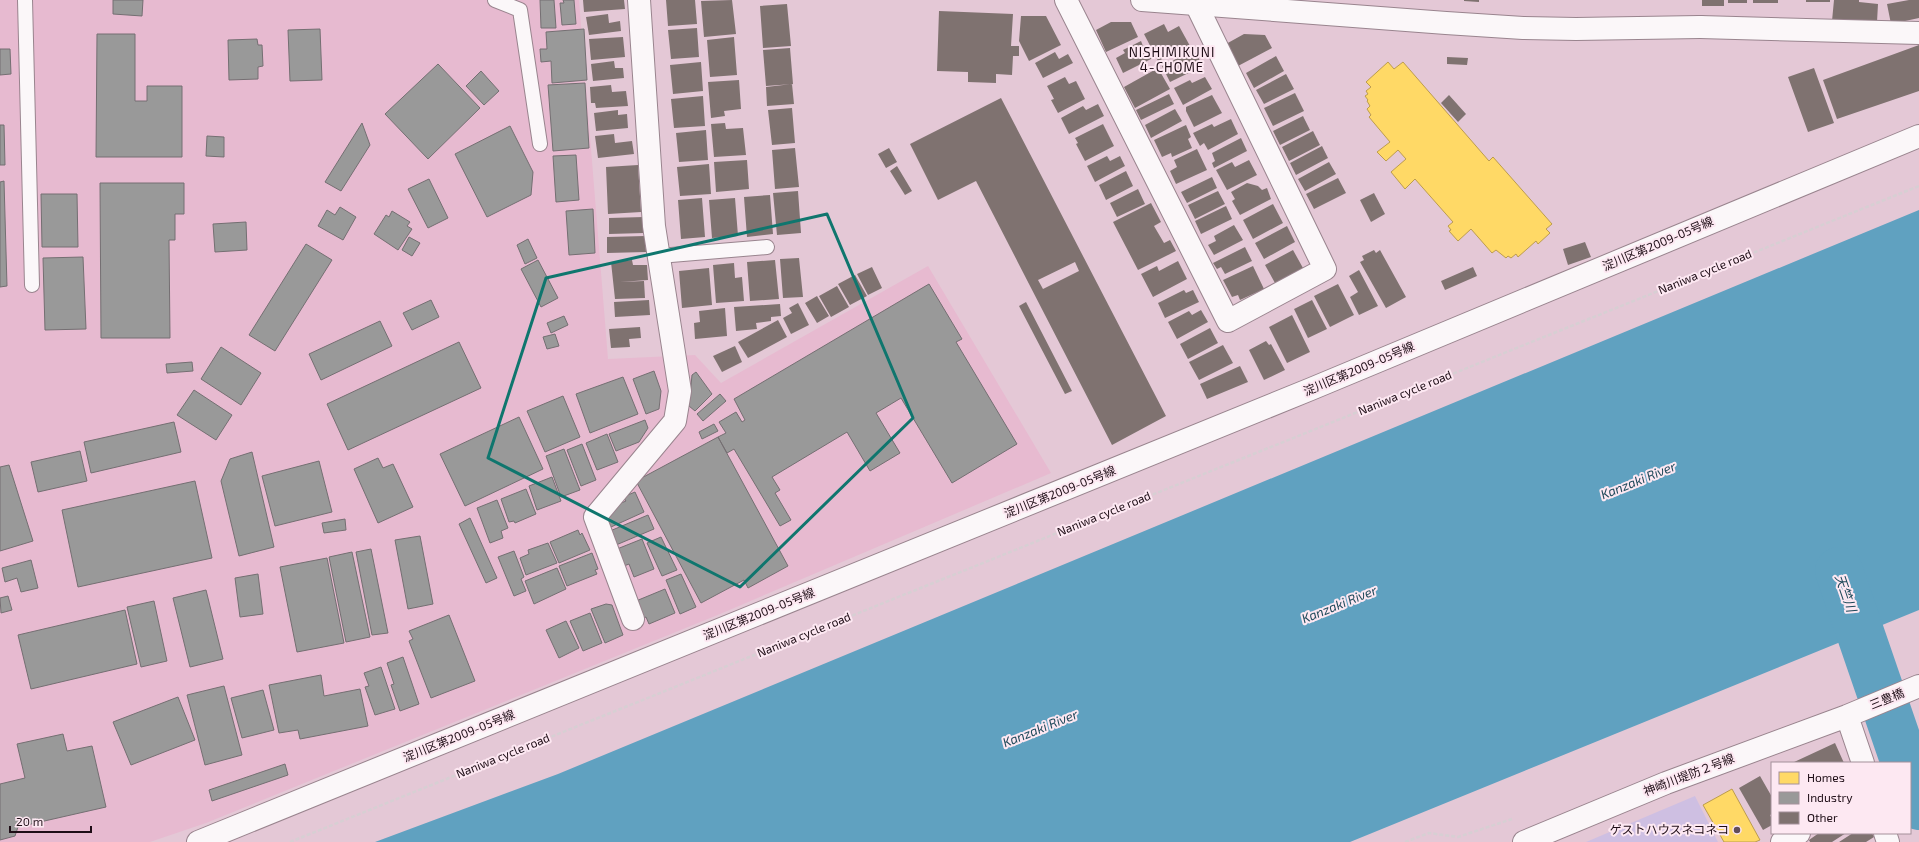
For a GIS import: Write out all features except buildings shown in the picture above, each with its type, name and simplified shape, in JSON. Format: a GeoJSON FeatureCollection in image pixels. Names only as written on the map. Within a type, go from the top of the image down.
{"type":"FeatureCollection","features":[{"type":"Feature","properties":{"kind":"street"},"geometry":{"type":"LineString","coordinates":[[633,618],[595,516],[675,421],[680,391],[654,226],[638,0]]}},
{"type":"Feature","properties":{"kind":"street"},"geometry":{"type":"LineString","coordinates":[[1066,0],[1228,320],[1325,269],[1196,4]]}},
{"type":"Feature","properties":{"kind":"street"},"geometry":{"type":"LineString","coordinates":[[1142,0],[1523,28],[1576,29],[1700,27],[1919,33]]}},
{"type":"Feature","properties":{"kind":"street","name":"淀川区第2009-05号線"},"geometry":{"type":"LineString","coordinates":[[198,842],[1311,389],[1919,136]]}},
{"type":"Feature","properties":{"kind":"street","name":"三豊橋"},"geometry":{"type":"LineString","coordinates":[[1851,714],[1919,686]]}},
{"type":"Feature","properties":{"kind":"street"},"geometry":{"type":"LineString","coordinates":[[1851,714],[1863,762]]}},
{"type":"Feature","properties":{"kind":"street","name":"神崎川堤防２号線"},"geometry":{"type":"LineString","coordinates":[[1524,842],[1666,782],[1851,714]]}},
{"type":"Feature","properties":{"kind":"street"},"geometry":{"type":"LineString","coordinates":[[1782,842],[1797,834]]}},
{"type":"Feature","properties":{"kind":"lane"},"geometry":{"type":"LineString","coordinates":[[25,0],[32,285]]}},
{"type":"Feature","properties":{"kind":"lane"},"geometry":{"type":"LineString","coordinates":[[495,0],[520,10],[540,144]]}},
{"type":"Feature","properties":{"kind":"lane"},"geometry":{"type":"LineString","coordinates":[[659,256],[768,247]]}},
{"type":"Feature","properties":{"kind":"path","name":"Naniwa cycle road"},"geometry":{"type":"LineString","coordinates":[[290,842],[1919,186]]}},
{"type":"Feature","properties":{"kind":"highlighted area"},"geometry":{"type":"Polygon","coordinates":[[[827,214],[913,418],[740,587],[488,458],[546,278],[827,214]]]}},
{"type":"Feature","properties":{"kind":"shaded area"},"geometry":{"type":"Polygon","coordinates":[[[0,0],[579,0],[608,359],[695,355],[721,383],[928,266],[1051,473],[720,614],[206,823],[150,842],[0,842],[0,0]]]}},
{"type":"Feature","properties":{"kind":"shaded area"},"geometry":{"type":"Polygon","coordinates":[[[1695,796],[1718,842],[1586,842],[1695,796]]]}},
{"type":"Feature","properties":{"kind":"water","name":"Kanzaki River"},"geometry":{"type":"Polygon","coordinates":[[[1919,210],[1919,610],[1350,842],[375,842],[558,774],[1919,210]]]}},
{"type":"Feature","properties":{"kind":"waterway","name":"天竺川"},"geometry":{"type":"LineString","coordinates":[[1839,571],[1905,762]]}},
{"type":"Feature","properties":{"kind":"waterway","name":"天竺川"},"geometry":{"type":"LineString","coordinates":[[1911,781],[1919,806]]}},
{"type":"Feature","properties":{"kind":"place","name":"ゲストハウスネコネコ"},"geometry":{"type":"Point","coordinates":[1737,830]}},
{"type":"Feature","properties":{"kind":"district","name":"NISHIMIKUNI 4-CHOME"},"geometry":{"type":"Point","coordinates":[1172,60]}}]}
